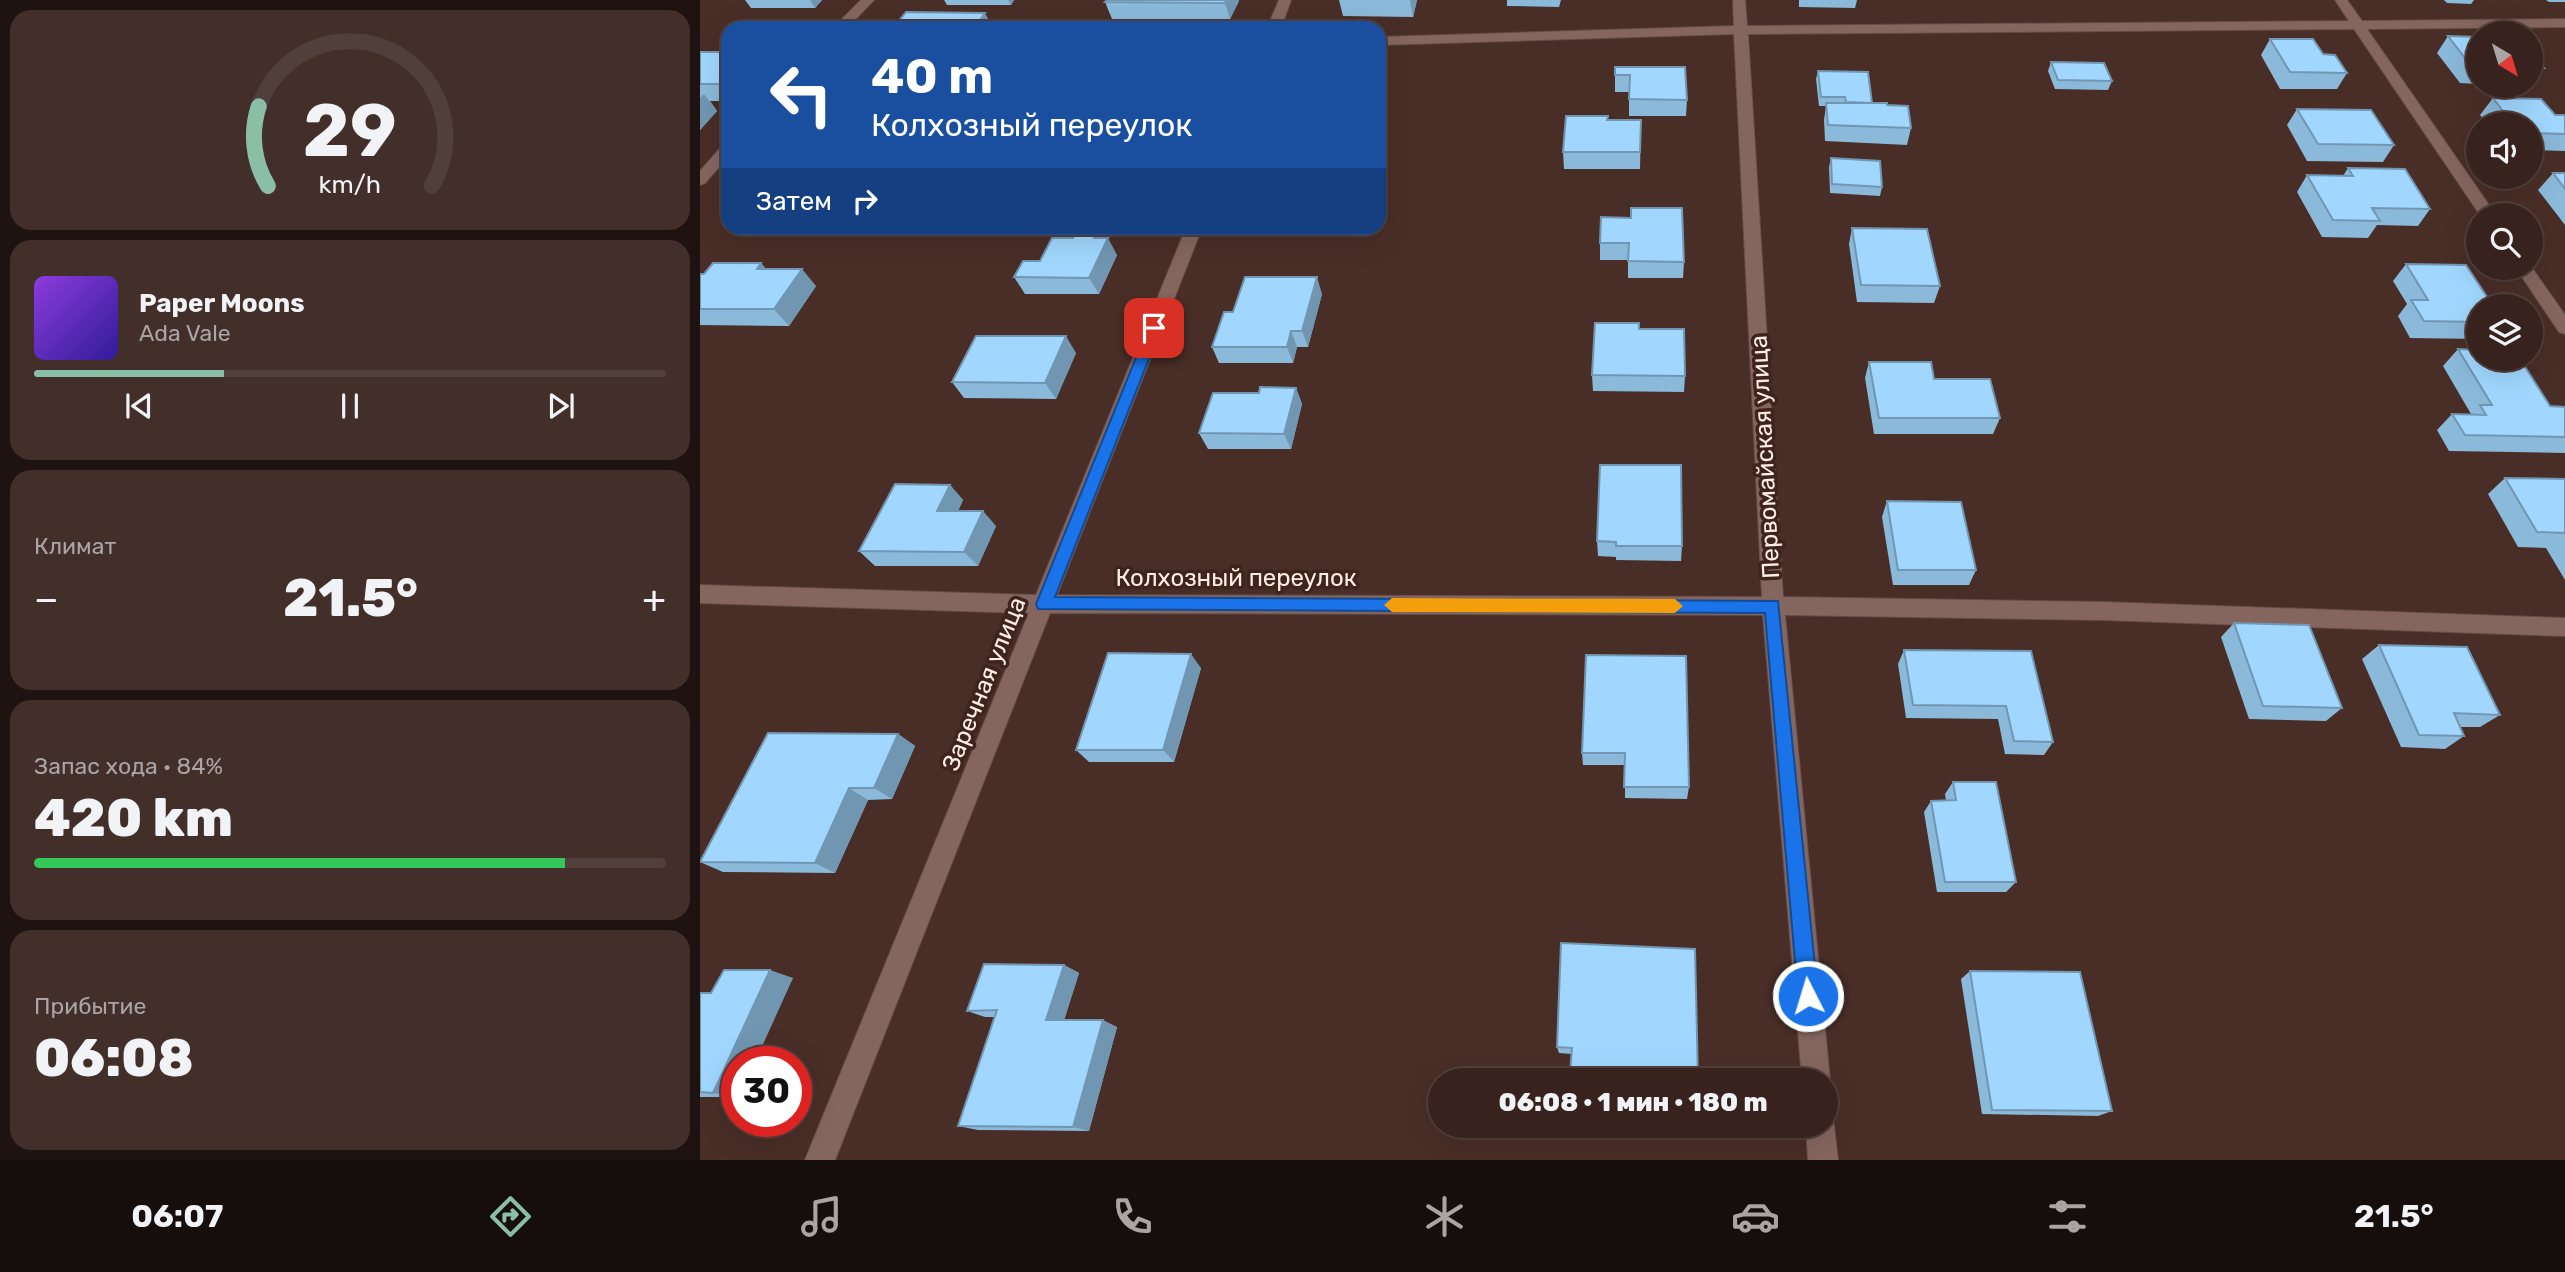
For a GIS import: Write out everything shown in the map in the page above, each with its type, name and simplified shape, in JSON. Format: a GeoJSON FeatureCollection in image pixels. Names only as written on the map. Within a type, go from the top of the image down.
{"type":"FeatureCollection","features":[{"type":"Feature","properties":{"kind":"street"},"geometry":{"type":"LineString","coordinates":[[847,21],[867,0]]}},
{"type":"Feature","properties":{"kind":"street"},"geometry":{"type":"LineString","coordinates":[[1277,21],[1285,0]]}},
{"type":"Feature","properties":{"kind":"street","name":"Первомайская улица"},"geometry":{"type":"LineString","coordinates":[[1739,0],[1773,606],[1815,1068]]}},
{"type":"Feature","properties":{"kind":"street"},"geometry":{"type":"LineString","coordinates":[[2341,0],[2479,203]]}},
{"type":"Feature","properties":{"kind":"street"},"geometry":{"type":"LineString","coordinates":[[1386,41],[1741,30],[2565,23]]}},
{"type":"Feature","properties":{"kind":"street"},"geometry":{"type":"LineString","coordinates":[[700,180],[721,156]]}},
{"type":"Feature","properties":{"kind":"street","name":"Заречная улица"},"geometry":{"type":"LineString","coordinates":[[820,1160],[1191,235]]}},
{"type":"Feature","properties":{"kind":"street"},"geometry":{"type":"LineString","coordinates":[[2532,280],[2565,328]]}},
{"type":"Feature","properties":{"kind":"street","name":"Колхозный переулок"},"geometry":{"type":"LineString","coordinates":[[700,594],[1044,604],[1773,606],[2116,611],[2565,627]]}},
{"type":"Feature","properties":{"kind":"street"},"geometry":{"type":"LineString","coordinates":[[1821,1138],[1823,1160]]}},
{"type":"Feature","properties":{"kind":"building"},"geometry":{"type":"Polygon","coordinates":[[[1226,0],[1225,3],[1105,2],[1226,0]]]}},
{"type":"Feature","properties":{"kind":"building"},"geometry":{"type":"Polygon","coordinates":[[[906,12],[985,13],[979,21],[899,21],[906,12]]]}},
{"type":"Feature","properties":{"kind":"building"},"geometry":{"type":"Polygon","coordinates":[[[2448,36],[2466,37],[2466,59],[2448,36]]]}},
{"type":"Feature","properties":{"kind":"building"},"geometry":{"type":"Polygon","coordinates":[[[2270,39],[2313,39],[2323,54],[2335,55],[2347,73],[2290,72],[2270,39]]]}},
{"type":"Feature","properties":{"kind":"building"},"geometry":{"type":"Polygon","coordinates":[[[700,52],[721,52],[721,84],[700,84],[700,52]]]}},
{"type":"Feature","properties":{"kind":"building"},"geometry":{"type":"Polygon","coordinates":[[[2051,62],[2104,63],[2112,81],[2058,80],[2051,62]]]}},
{"type":"Feature","properties":{"kind":"building"},"geometry":{"type":"Polygon","coordinates":[[[1615,67],[1685,67],[1687,100],[1629,99],[1630,75],[1615,75],[1615,67]]]}},
{"type":"Feature","properties":{"kind":"building"},"geometry":{"type":"Polygon","coordinates":[[[1818,71],[1868,72],[1872,103],[1846,102],[1845,97],[1821,97],[1818,71]]]}},
{"type":"Feature","properties":{"kind":"building"},"geometry":{"type":"Polygon","coordinates":[[[2493,98],[2541,99],[2555,115],[2564,115],[2565,134],[2543,133],[2543,112],[2504,112],[2493,98]]]}},
{"type":"Feature","properties":{"kind":"building"},"geometry":{"type":"Polygon","coordinates":[[[1826,103],[1887,103],[1908,106],[1911,128],[1828,125],[1826,103]]]}},
{"type":"Feature","properties":{"kind":"building"},"geometry":{"type":"Polygon","coordinates":[[[2297,109],[2371,110],[2394,145],[2318,144],[2297,109]]]}},
{"type":"Feature","properties":{"kind":"building"},"geometry":{"type":"Polygon","coordinates":[[[1566,116],[1608,116],[1607,120],[1641,120],[1640,152],[1563,152],[1566,116]]]}},
{"type":"Feature","properties":{"kind":"building"},"geometry":{"type":"Polygon","coordinates":[[[1831,158],[1880,161],[1882,187],[1832,184],[1831,158]]]}},
{"type":"Feature","properties":{"kind":"building"},"geometry":{"type":"Polygon","coordinates":[[[2348,168],[2405,169],[2430,209],[2372,208],[2380,221],[2333,220],[2307,175],[2353,176],[2348,168]]]}},
{"type":"Feature","properties":{"kind":"building"},"geometry":{"type":"Polygon","coordinates":[[[2553,173],[2565,173],[2565,189],[2553,173]]]}},
{"type":"Feature","properties":{"kind":"building"},"geometry":{"type":"Polygon","coordinates":[[[1631,208],[1682,208],[1684,262],[1628,261],[1629,243],[1600,243],[1601,217],[1631,218],[1631,208]]]}},
{"type":"Feature","properties":{"kind":"building"},"geometry":{"type":"Polygon","coordinates":[[[1852,228],[1927,229],[1940,286],[1861,285],[1852,228]]]}},
{"type":"Feature","properties":{"kind":"building"},"geometry":{"type":"Polygon","coordinates":[[[1075,235],[1095,235],[1094,238],[1108,238],[1089,278],[1014,277],[1023,261],[1040,261],[1052,238],[1073,238],[1075,235]]]}},
{"type":"Feature","properties":{"kind":"building"},"geometry":{"type":"Polygon","coordinates":[[[713,263],[761,263],[757,269],[802,269],[774,309],[700,309],[700,274],[704,274],[713,263]]]}},
{"type":"Feature","properties":{"kind":"building"},"geometry":{"type":"Polygon","coordinates":[[[2406,264],[2466,265],[2466,280],[2476,280],[2485,294],[2466,294],[2466,322],[2424,321],[2411,300],[2428,300],[2406,264]]]}},
{"type":"Feature","properties":{"kind":"building"},"geometry":{"type":"Polygon","coordinates":[[[1245,277],[1317,277],[1302,331],[1291,331],[1287,347],[1212,347],[1224,312],[1233,312],[1245,277]]]}},
{"type":"Feature","properties":{"kind":"building"},"geometry":{"type":"Polygon","coordinates":[[[1595,323],[1639,323],[1639,329],[1684,329],[1685,376],[1592,375],[1595,323]]]}},
{"type":"Feature","properties":{"kind":"building"},"geometry":{"type":"Polygon","coordinates":[[[976,336],[1066,336],[1045,383],[952,382],[976,336]]]}},
{"type":"Feature","properties":{"kind":"building"},"geometry":{"type":"Polygon","coordinates":[[[2458,349],[2466,349],[2466,362],[2458,349]]]}},
{"type":"Feature","properties":{"kind":"building"},"geometry":{"type":"Polygon","coordinates":[[[1869,362],[1931,362],[1934,379],[1990,379],[2000,418],[1879,418],[1869,362]]]}},
{"type":"Feature","properties":{"kind":"building"},"geometry":{"type":"Polygon","coordinates":[[[2471,371],[2528,371],[2550,406],[2565,407],[2565,437],[2465,435],[2452,414],[2486,415],[2480,405],[2492,405],[2471,371]]]}},
{"type":"Feature","properties":{"kind":"building"},"geometry":{"type":"Polygon","coordinates":[[[1260,387],[1296,388],[1284,434],[1199,433],[1213,393],[1259,393],[1260,387]]]}},
{"type":"Feature","properties":{"kind":"building"},"geometry":{"type":"Polygon","coordinates":[[[1600,465],[1681,465],[1682,546],[1616,546],[1616,542],[1597,541],[1600,465]]]}},
{"type":"Feature","properties":{"kind":"building"},"geometry":{"type":"Polygon","coordinates":[[[2505,478],[2565,479],[2565,533],[2537,532],[2505,478]]]}},
{"type":"Feature","properties":{"kind":"building"},"geometry":{"type":"Polygon","coordinates":[[[895,484],[950,485],[937,511],[983,511],[964,552],[859,551],[895,484]]]}},
{"type":"Feature","properties":{"kind":"building"},"geometry":{"type":"Polygon","coordinates":[[[1887,501],[1961,502],[1976,570],[1898,570],[1887,501]]]}},
{"type":"Feature","properties":{"kind":"building"},"geometry":{"type":"Polygon","coordinates":[[[2234,623],[2309,625],[2342,708],[2263,706],[2234,623]]]}},
{"type":"Feature","properties":{"kind":"building"},"geometry":{"type":"Polygon","coordinates":[[[2379,645],[2467,647],[2500,715],[2454,713],[2464,736],[2419,735],[2379,645]]]}},
{"type":"Feature","properties":{"kind":"building"},"geometry":{"type":"Polygon","coordinates":[[[1904,650],[2031,651],[2053,742],[2014,741],[2006,706],[1913,705],[1904,650]]]}},
{"type":"Feature","properties":{"kind":"building"},"geometry":{"type":"Polygon","coordinates":[[[1108,653],[1191,654],[1163,750],[1076,750],[1108,653]]]}},
{"type":"Feature","properties":{"kind":"building"},"geometry":{"type":"Polygon","coordinates":[[[1586,655],[1686,656],[1689,787],[1624,787],[1625,753],[1582,753],[1586,655]]]}},
{"type":"Feature","properties":{"kind":"building"},"geometry":{"type":"Polygon","coordinates":[[[768,733],[898,734],[874,788],[849,788],[815,863],[700,862],[768,733]]]}},
{"type":"Feature","properties":{"kind":"building"},"geometry":{"type":"Polygon","coordinates":[[[1953,782],[1996,782],[2016,882],[1945,882],[1931,801],[1956,800],[1953,782]]]}},
{"type":"Feature","properties":{"kind":"building"},"geometry":{"type":"Polygon","coordinates":[[[1561,943],[1695,949],[1698,1068],[1570,1068],[1572,1048],[1557,1047],[1561,943]]]}},
{"type":"Feature","properties":{"kind":"building"},"geometry":{"type":"Polygon","coordinates":[[[984,964],[1064,965],[1046,1020],[1103,1020],[1073,1127],[958,1126],[997,1010],[967,1011],[984,964]]]}},
{"type":"Feature","properties":{"kind":"building"},"geometry":{"type":"Polygon","coordinates":[[[724,970],[770,970],[735,1046],[721,1046],[721,1076],[713,1093],[700,1092],[700,993],[711,993],[724,970]]]}},
{"type":"Feature","properties":{"kind":"building"},"geometry":{"type":"Polygon","coordinates":[[[1970,971],[2080,972],[2112,1111],[1992,1110],[1970,971]]]}},
{"type":"Feature","properties":{"kind":"slow traffic"},"geometry":{"type":"LineString","coordinates":[[1392,605],[1675,606]]}},
{"type":"Feature","properties":{"kind":"route"},"geometry":{"type":"LineString","coordinates":[[1154,328],[1044,604],[1773,606],[1808,996]]}}]}
